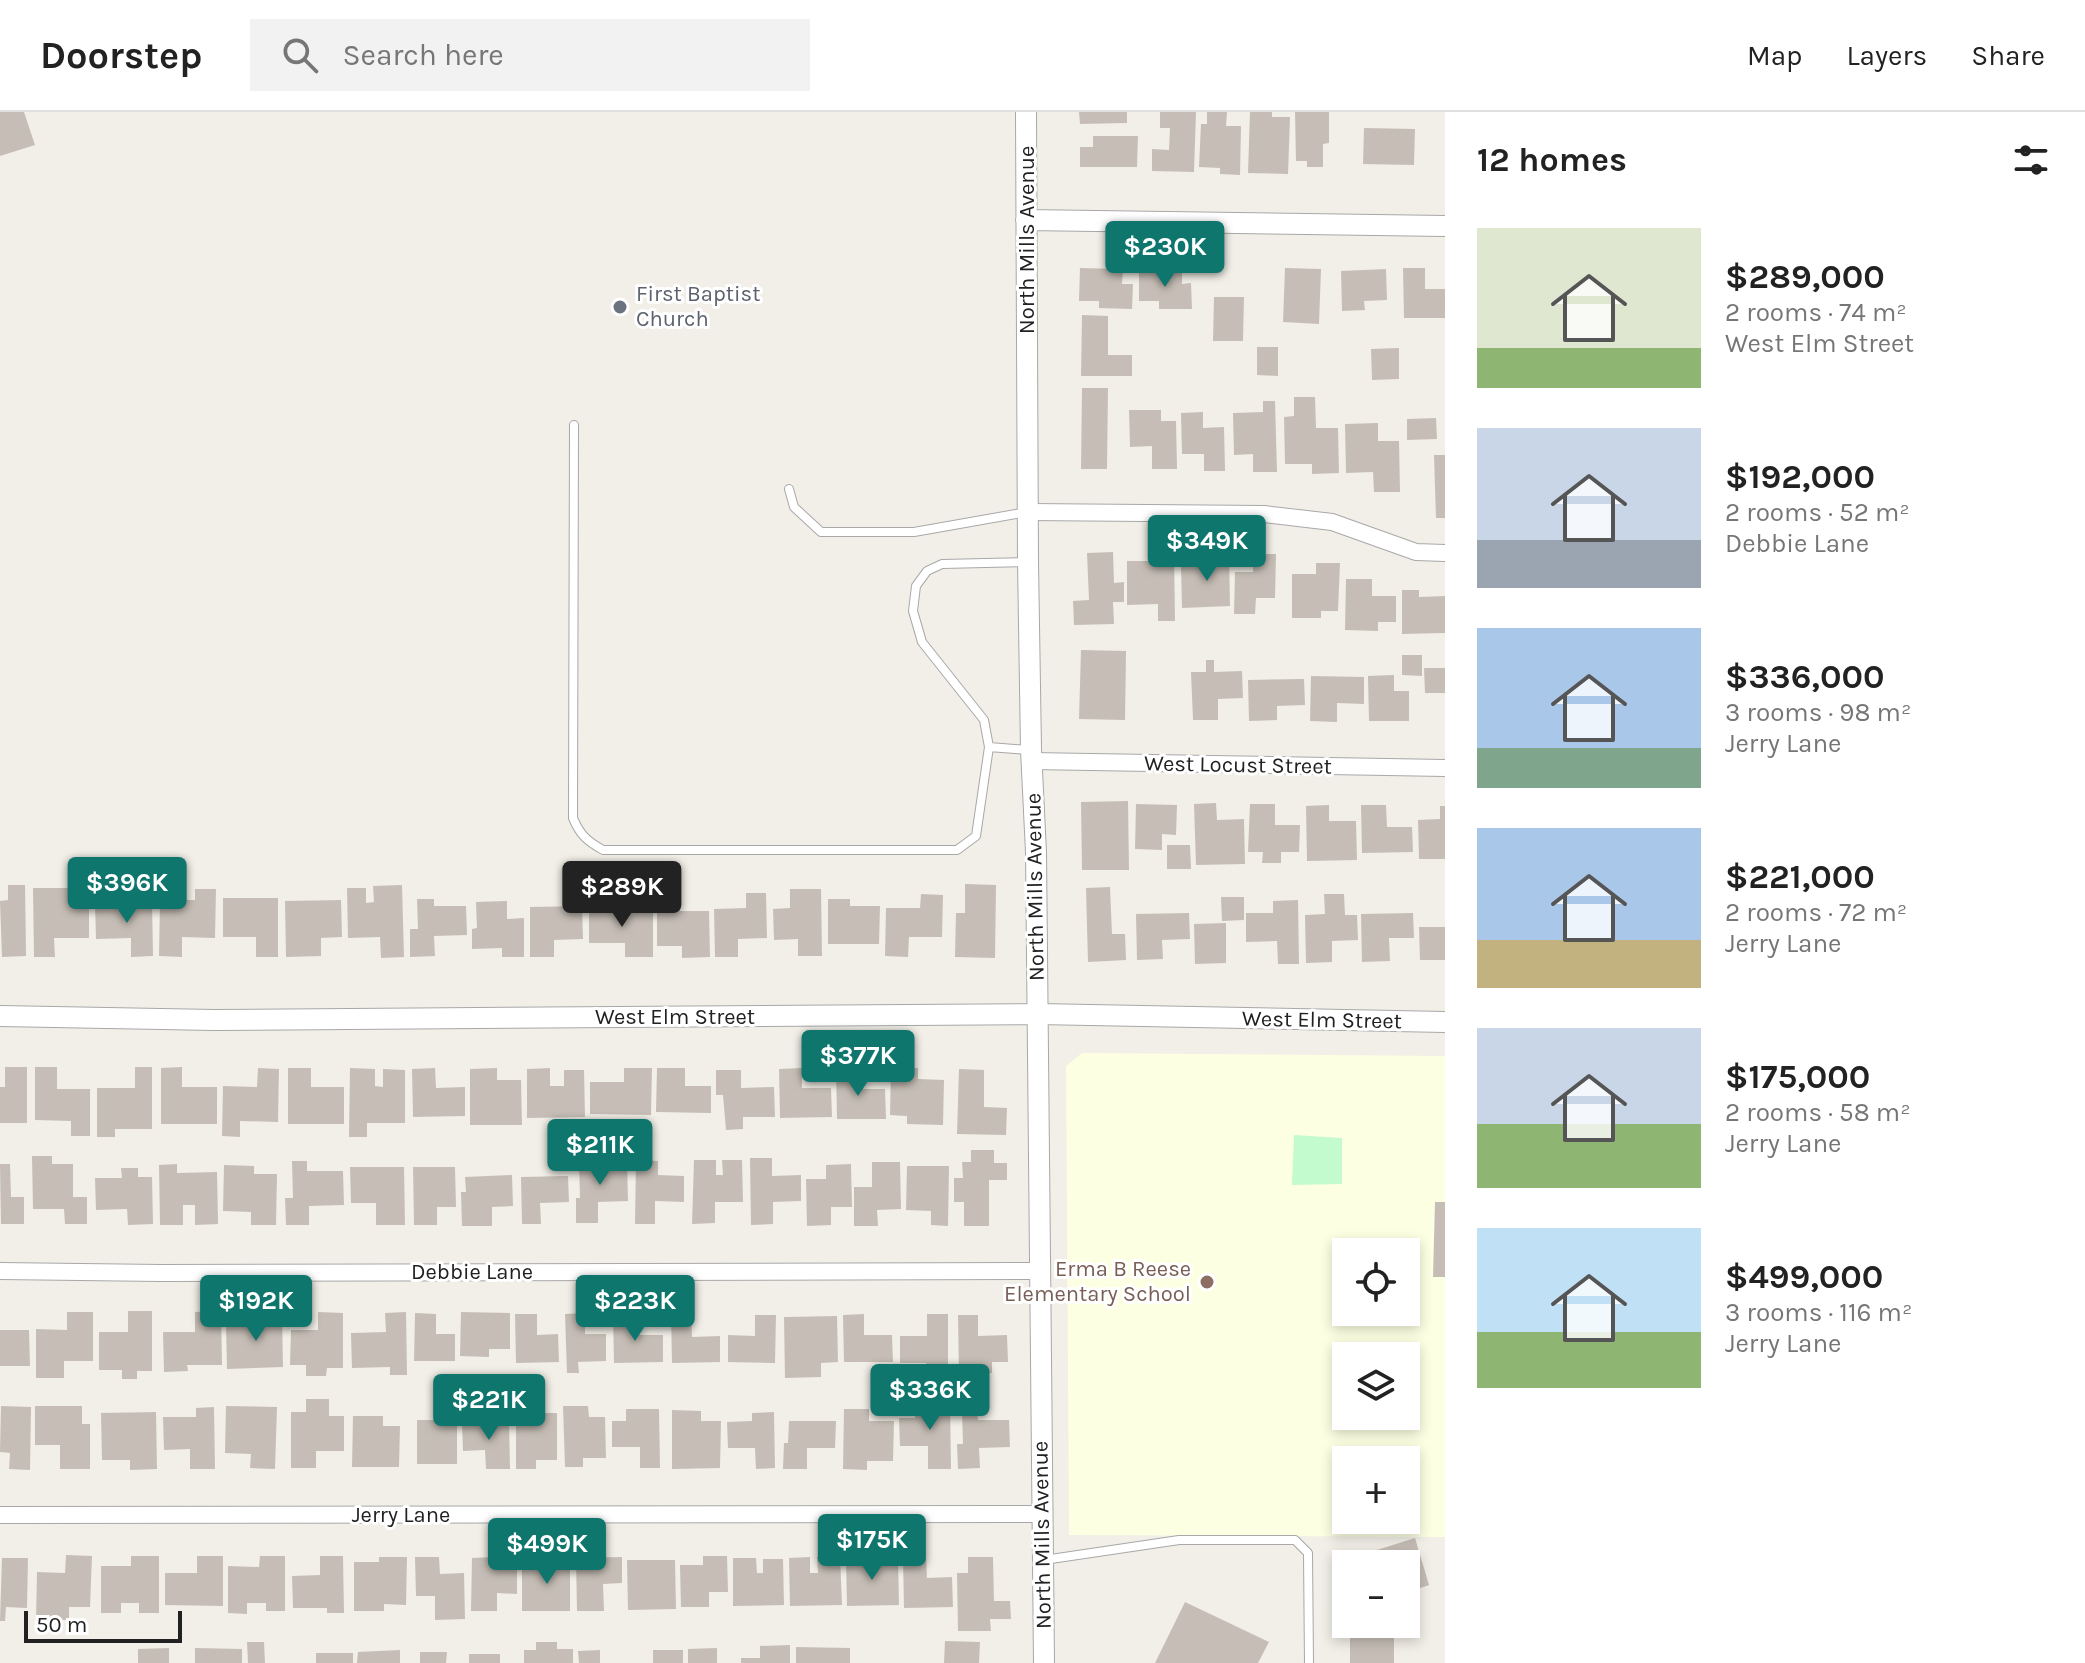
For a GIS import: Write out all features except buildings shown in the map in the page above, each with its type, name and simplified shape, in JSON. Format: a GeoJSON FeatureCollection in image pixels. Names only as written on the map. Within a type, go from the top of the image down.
{"type":"FeatureCollection","features":[{"type":"Feature","properties":{"kind":"street","name":"North Mills Avenue"},"geometry":{"type":"LineString","coordinates":[[1026,112],[1028,562],[1036,852],[1044,1663]]}},
{"type":"Feature","properties":{"kind":"street"},"geometry":{"type":"LineString","coordinates":[[1026,220],[1445,226]]}},
{"type":"Feature","properties":{"kind":"street"},"geometry":{"type":"LineString","coordinates":[[1028,512],[1264,514],[1332,522],[1416,552],[1445,553]]}},
{"type":"Feature","properties":{"kind":"street","name":"West Locust Street"},"geometry":{"type":"LineString","coordinates":[[1031,755],[1445,768]]}},
{"type":"Feature","properties":{"kind":"street","name":"West Elm Street"},"geometry":{"type":"LineString","coordinates":[[0,1016],[230,1020],[1038,1014],[1445,1022]]}},
{"type":"Feature","properties":{"kind":"street","name":"Debbie Lane"},"geometry":{"type":"LineString","coordinates":[[0,1271],[1039,1271]]}},
{"type":"Feature","properties":{"kind":"street","name":"Jerry Lane"},"geometry":{"type":"LineString","coordinates":[[0,1515],[1042,1514]]}},
{"type":"Feature","properties":{"kind":"lane"},"geometry":{"type":"LineString","coordinates":[[574,425],[573,818],[586,841],[603,850],[957,850],[976,836],[989,747],[984,720],[922,642],[913,611],[916,586],[927,571],[942,564],[1028,562]]}},
{"type":"Feature","properties":{"kind":"lane"},"geometry":{"type":"LineString","coordinates":[[789,489],[794,507],[821,532],[914,532],[1028,512]]}},
{"type":"Feature","properties":{"kind":"lane"},"geometry":{"type":"LineString","coordinates":[[989,747],[1031,755]]}},
{"type":"Feature","properties":{"kind":"lane"},"geometry":{"type":"LineString","coordinates":[[1043,1560],[1179,1540],[1295,1540],[1308,1553],[1309,1663]]}},
{"type":"Feature","properties":{"kind":"shaded area","name":"Erma B Reese Elementary School"},"geometry":{"type":"Polygon","coordinates":[[[1082,1053],[1445,1056],[1445,1537],[1069,1535],[1066,1066],[1082,1053]]]}},
{"type":"Feature","properties":{"kind":"green space"},"geometry":{"type":"Polygon","coordinates":[[[1294,1135],[1342,1138],[1342,1184],[1292,1185],[1294,1135]]]}},
{"type":"Feature","properties":{"kind":"place","name":"First Baptist Church"},"geometry":{"type":"Point","coordinates":[620,307]}},
{"type":"Feature","properties":{"kind":"place","name":"Erma B Reese Elementary School"},"geometry":{"type":"Point","coordinates":[1207,1282]}}]}
